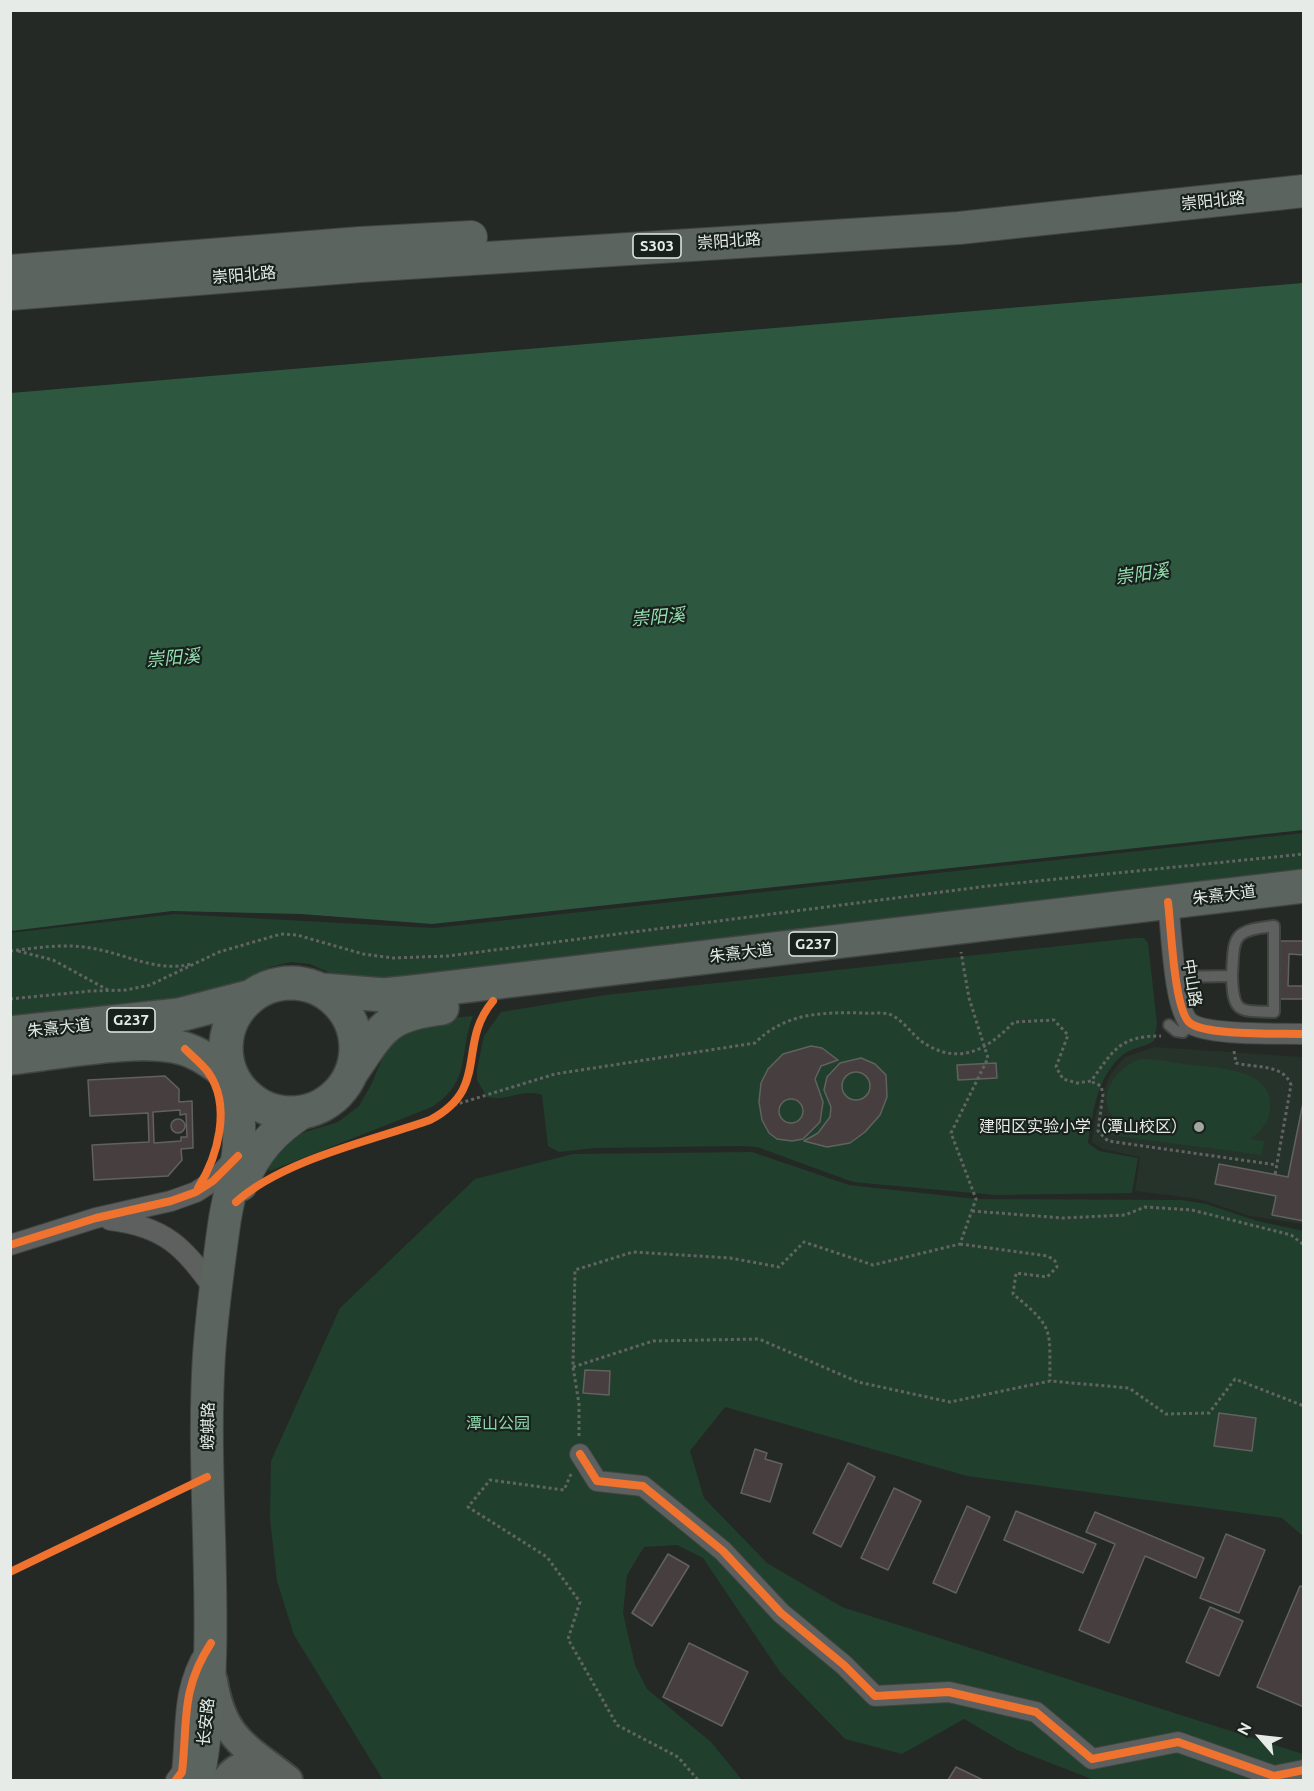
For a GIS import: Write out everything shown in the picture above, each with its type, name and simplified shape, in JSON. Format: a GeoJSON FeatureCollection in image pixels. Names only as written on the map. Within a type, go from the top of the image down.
{"type":"FeatureCollection","features":[{"type":"Feature","properties":{"kind":"highway","name":"朱熹大道"},"geometry":{"type":"LineString","coordinates":[[351,1073],[385,1028],[396,1018],[412,1011],[959,944],[1169,912],[1304,886]]}},
{"type":"Feature","properties":{"kind":"highway","name":"朱熹大道"},"geometry":{"type":"LineString","coordinates":[[322,990],[374,994],[412,992],[1169,912],[1304,908]]}},
{"type":"Feature","properties":{"kind":"highway","name":"G237"},"geometry":{"type":"LineString","coordinates":[[285,982],[304,983],[322,990],[338,1002],[352,1026],[356,1054],[351,1073],[332,1099],[303,1112],[287,1113],[264,1107],[244,1094],[233,1079],[225,1055],[227,1033],[235,1013],[249,997],[266,987],[285,982]]}},
{"type":"Feature","properties":{"kind":"highway","name":"朱熹大道"},"geometry":{"type":"LineString","coordinates":[[10,1033],[179,1015],[249,997]]}},
{"type":"Feature","properties":{"kind":"highway","name":"朱熹大道"},"geometry":{"type":"LineString","coordinates":[[10,1058],[136,1044],[164,1044],[200,1056],[233,1079]]}},
{"type":"Feature","properties":{"kind":"main road","name":"崇阳北路"},"geometry":{"type":"LineString","coordinates":[[10,271],[360,243],[954,212],[1304,177]]}},
{"type":"Feature","properties":{"kind":"main road","name":"崇阳北路"},"geometry":{"type":"LineString","coordinates":[[10,294],[385,264],[959,228],[1304,191]]}},
{"type":"Feature","properties":{"kind":"main road"},"geometry":{"type":"LineString","coordinates":[[215,1663],[215,1435],[220,1306],[227,1225],[240,1133],[233,1079]]}},
{"type":"Feature","properties":{"kind":"main road"},"geometry":{"type":"LineString","coordinates":[[227,1225],[241,1184],[258,1149],[279,1127],[303,1112]]}},
{"type":"Feature","properties":{"kind":"main road","name":"螃蜞路"},"geometry":{"type":"LineString","coordinates":[[227,1225],[215,1291],[209,1357],[206,1500],[215,1663],[231,1711],[238,1723],[247,1761],[304,1780]]}},
{"type":"Feature","properties":{"kind":"main road","name":"长安路"},"geometry":{"type":"LineString","coordinates":[[215,1663],[247,1761]]}},
{"type":"Feature","properties":{"kind":"main road","name":"长安路"},"geometry":{"type":"LineString","coordinates":[[199,1780],[215,1663]]}},
{"type":"Feature","properties":{"kind":"main road"},"geometry":{"type":"LineString","coordinates":[[199,1780],[206,1769],[247,1761]]}},
{"type":"Feature","properties":{"kind":"street","name":"中山路"},"geometry":{"type":"LineString","coordinates":[[1169,912],[1176,977],[1173,1025],[1304,1034]]}},
{"type":"Feature","properties":{"kind":"street"},"geometry":{"type":"LineString","coordinates":[[10,1245],[96,1218],[171,1201],[196,1192],[213,1181],[238,1156]]}},
{"type":"Feature","properties":{"kind":"street"},"geometry":{"type":"LineString","coordinates":[[96,1218],[134,1223],[160,1233],[193,1259],[215,1291]]}},
{"type":"Feature","properties":{"kind":"street"},"geometry":{"type":"LineString","coordinates":[[580,1455],[597,1481],[643,1486],[723,1551],[781,1613],[844,1665],[875,1696],[949,1692],[1036,1712],[1092,1759],[1178,1742],[1274,1776],[1304,1770]]}},
{"type":"Feature","properties":{"kind":"street"},"geometry":{"type":"LineString","coordinates":[[176,1780],[183,1768],[186,1702],[196,1667],[215,1663]]}},
{"type":"Feature","properties":{"kind":"lane"},"geometry":{"type":"LineString","coordinates":[[1274,926],[1274,1012],[1243,1011],[1236,1006],[1233,999],[1232,976],[1233,949],[1241,933],[1247,929],[1274,926]]}},
{"type":"Feature","properties":{"kind":"lane"},"geometry":{"type":"LineString","coordinates":[[1176,977],[1232,976]]}},
{"type":"Feature","properties":{"kind":"path"},"geometry":{"type":"LineString","coordinates":[[10,999],[150,985],[247,942],[281,934],[297,935],[363,954],[383,957],[448,957],[988,886],[1304,854]]}},
{"type":"Feature","properties":{"kind":"path"},"geometry":{"type":"LineString","coordinates":[[959,944],[969,998],[988,1058],[951,1133],[976,1199],[960,1244]]}},
{"type":"Feature","properties":{"kind":"path"},"geometry":{"type":"LineString","coordinates":[[13,951],[75,946],[113,952],[157,966],[180,967],[198,962]]}},
{"type":"Feature","properties":{"kind":"path"},"geometry":{"type":"LineString","coordinates":[[13,951],[53,960],[110,990]]}},
{"type":"Feature","properties":{"kind":"path"},"geometry":{"type":"LineString","coordinates":[[58,994],[60,1004]]}},
{"type":"Feature","properties":{"kind":"path"},"geometry":{"type":"LineString","coordinates":[[454,1105],[555,1074],[754,1043],[766,1032],[787,1020],[825,1012],[890,1014],[923,1042],[942,1051],[966,1054],[994,1043],[1014,1022],[1053,1020],[1068,1035],[1056,1067],[1063,1079],[1077,1083],[1091,1081],[1101,1086],[1103,1094],[1098,1127],[1099,1135],[1104,1139],[1277,1165]]}},
{"type":"Feature","properties":{"kind":"path"},"geometry":{"type":"LineString","coordinates":[[1091,1081],[1113,1051],[1127,1041],[1173,1025]]}},
{"type":"Feature","properties":{"kind":"path"},"geometry":{"type":"LineString","coordinates":[[1235,1031],[1236,1063],[1280,1071],[1291,1085],[1275,1175]]}},
{"type":"Feature","properties":{"kind":"path"},"geometry":{"type":"LineString","coordinates":[[446,1112],[460,1095]]}},
{"type":"Feature","properties":{"kind":"path"},"geometry":{"type":"LineString","coordinates":[[971,1211],[1063,1218],[1125,1215],[1145,1207],[1192,1210],[1291,1235],[1304,1245]]}},
{"type":"Feature","properties":{"kind":"path"},"geometry":{"type":"LineString","coordinates":[[698,1780],[678,1757],[617,1725],[568,1639],[580,1602],[547,1557],[468,1507],[490,1480],[564,1490],[580,1455],[579,1404],[573,1366],[575,1270],[633,1252],[730,1257],[779,1267],[804,1242],[873,1265],[960,1244],[1048,1256],[1055,1261],[1057,1267],[1047,1277],[1016,1273],[1013,1294],[1031,1309],[1048,1329],[1052,1350],[1050,1381]]}},
{"type":"Feature","properties":{"kind":"path"},"geometry":{"type":"LineString","coordinates":[[573,1366],[653,1341],[759,1339],[858,1382],[950,1402],[1050,1381],[1130,1388],[1166,1414],[1209,1413],[1235,1379],[1304,1406]]}},
{"type":"Feature","properties":{"kind":"shaded area","name":"建阳区实验小学（潭山校区）"},"geometry":{"type":"Polygon","coordinates":[[[1154,1047],[1303,1057],[1303,1224],[1250,1216],[1199,1199],[1135,1191],[1140,1157],[1103,1149],[1092,1142],[1096,1112],[1110,1075],[1125,1057],[1154,1047]]]}},
{"type":"Feature","properties":{"kind":"green space"},"geometry":{"type":"Polygon","coordinates":[[[1303,833],[1303,880],[402,985],[346,980],[310,964],[291,962],[270,967],[226,988],[189,1000],[11,1026],[10,933],[175,914],[434,928],[1303,833]]]}},
{"type":"Feature","properties":{"kind":"green space"},"geometry":{"type":"Polygon","coordinates":[[[1144,938],[1148,943],[1157,1024],[1154,1041],[1124,1054],[1108,1072],[1098,1095],[1088,1143],[1099,1151],[1138,1158],[1132,1193],[995,1195],[853,1182],[757,1147],[595,1148],[559,1152],[548,1146],[542,1095],[528,1093],[501,1098],[487,1097],[477,1080],[484,1036],[501,1012],[605,995],[1144,938]]]}},
{"type":"Feature","properties":{"kind":"green space"},"geometry":{"type":"Polygon","coordinates":[[[473,1016],[459,1077],[445,1097],[432,1107],[270,1171],[263,1165],[279,1140],[338,1122],[359,1106],[390,1041],[404,1029],[451,1018],[473,1016]]]}},
{"type":"Feature","properties":{"kind":"green space"},"geometry":{"type":"Polygon","coordinates":[[[1141,1059],[1230,1070],[1254,1078],[1269,1096],[1268,1118],[1261,1130],[1250,1139],[1264,1141],[1262,1155],[1102,1134],[1104,1118],[1116,1120],[1109,1111],[1107,1102],[1107,1093],[1111,1084],[1124,1068],[1141,1059]]]}},
{"type":"Feature","properties":{"kind":"green space","name":"潭山公园"},"geometry":{"type":"Polygon","coordinates":[[[752,1152],[849,1185],[976,1199],[1182,1200],[1206,1204],[1257,1221],[1304,1231],[1303,1536],[1282,1518],[967,1476],[725,1407],[690,1451],[704,1498],[767,1563],[842,1607],[1303,1754],[1303,1780],[1094,1780],[1017,1750],[964,1719],[902,1754],[845,1739],[780,1672],[703,1558],[677,1545],[644,1547],[627,1575],[623,1613],[635,1665],[647,1689],[711,1742],[742,1780],[383,1780],[294,1635],[277,1581],[270,1518],[271,1461],[340,1308],[475,1179],[573,1154],[752,1152]]]}},
{"type":"Feature","properties":{"kind":"water","name":"崇阳溪"},"geometry":{"type":"Polygon","coordinates":[[[1303,283],[1303,830],[432,924],[301,914],[172,911],[11,931],[11,393],[1303,283]]]}},
{"type":"Feature","properties":{"kind":"building"},"geometry":{"type":"Polygon","coordinates":[[[1279,941],[1304,941],[1304,999],[1278,999],[1279,941]]]}},
{"type":"Feature","properties":{"kind":"building"},"geometry":{"type":"Polygon","coordinates":[[[1289,954],[1304,955],[1304,986],[1288,986],[1289,954]]]}},
{"type":"Feature","properties":{"kind":"building"},"geometry":{"type":"Polygon","coordinates":[[[811,1046],[822,1048],[838,1060],[821,1066],[815,1079],[823,1102],[820,1122],[803,1139],[792,1141],[777,1139],[769,1133],[762,1120],[759,1102],[761,1083],[768,1069],[783,1054],[811,1046]]]}},
{"type":"Feature","properties":{"kind":"building"},"geometry":{"type":"Polygon","coordinates":[[[861,1058],[875,1064],[886,1075],[887,1097],[880,1115],[865,1132],[850,1143],[827,1147],[804,1141],[818,1133],[830,1117],[831,1107],[824,1090],[827,1077],[840,1063],[861,1058]]]}},
{"type":"Feature","properties":{"kind":"building"},"geometry":{"type":"Polygon","coordinates":[[[996,1063],[997,1078],[958,1080],[957,1065],[996,1063]]]}},
{"type":"Feature","properties":{"kind":"building"},"geometry":{"type":"Polygon","coordinates":[[[856,1072],[866,1076],[870,1086],[866,1096],[856,1100],[846,1096],[842,1086],[846,1076],[856,1072]]]}},
{"type":"Feature","properties":{"kind":"building"},"geometry":{"type":"Polygon","coordinates":[[[165,1076],[179,1089],[179,1102],[192,1101],[193,1148],[181,1149],[182,1160],[168,1176],[94,1180],[92,1145],[149,1142],[148,1113],[90,1116],[88,1080],[165,1076]]]}},
{"type":"Feature","properties":{"kind":"building"},"geometry":{"type":"Polygon","coordinates":[[[1304,1098],[1304,1221],[1272,1215],[1276,1196],[1215,1184],[1219,1164],[1288,1177],[1304,1098]]]}},
{"type":"Feature","properties":{"kind":"building"},"geometry":{"type":"Polygon","coordinates":[[[791,1099],[800,1102],[803,1111],[800,1120],[791,1123],[782,1120],[779,1111],[782,1102],[791,1099]]]}},
{"type":"Feature","properties":{"kind":"building"},"geometry":{"type":"Polygon","coordinates":[[[180,1110],[180,1115],[186,1114],[187,1137],[181,1137],[181,1141],[154,1143],[153,1112],[180,1110]]]}},
{"type":"Feature","properties":{"kind":"building"},"geometry":{"type":"Polygon","coordinates":[[[175,1119],[181,1119],[185,1126],[181,1133],[175,1133],[171,1129],[171,1123],[175,1119]]]}},
{"type":"Feature","properties":{"kind":"building"},"geometry":{"type":"Polygon","coordinates":[[[585,1370],[610,1371],[609,1395],[583,1393],[585,1370]]]}},
{"type":"Feature","properties":{"kind":"building"},"geometry":{"type":"Polygon","coordinates":[[[1219,1413],[1256,1418],[1252,1451],[1214,1446],[1219,1413]]]}},
{"type":"Feature","properties":{"kind":"building"},"geometry":{"type":"Polygon","coordinates":[[[755,1449],[767,1453],[765,1459],[782,1464],[770,1502],[741,1493],[755,1449]]]}},
{"type":"Feature","properties":{"kind":"building"},"geometry":{"type":"Polygon","coordinates":[[[848,1463],[875,1477],[841,1547],[813,1533],[848,1463]]]}},
{"type":"Feature","properties":{"kind":"building"},"geometry":{"type":"Polygon","coordinates":[[[894,1488],[921,1501],[888,1570],[861,1558],[894,1488]]]}},
{"type":"Feature","properties":{"kind":"building"},"geometry":{"type":"Polygon","coordinates":[[[967,1506],[990,1517],[956,1593],[933,1583],[967,1506]]]}},
{"type":"Feature","properties":{"kind":"building"},"geometry":{"type":"Polygon","coordinates":[[[1016,1511],[1096,1544],[1083,1573],[1004,1540],[1016,1511]]]}},
{"type":"Feature","properties":{"kind":"building"},"geometry":{"type":"Polygon","coordinates":[[[1095,1512],[1204,1558],[1196,1578],[1145,1556],[1109,1643],[1079,1630],[1115,1544],[1086,1532],[1095,1512]]]}},
{"type":"Feature","properties":{"kind":"building"},"geometry":{"type":"Polygon","coordinates":[[[1226,1534],[1265,1550],[1239,1613],[1200,1598],[1226,1534]]]}},
{"type":"Feature","properties":{"kind":"building"},"geometry":{"type":"Polygon","coordinates":[[[668,1554],[689,1566],[652,1626],[632,1613],[668,1554]]]}},
{"type":"Feature","properties":{"kind":"building"},"geometry":{"type":"Polygon","coordinates":[[[1300,1586],[1304,1587],[1304,1707],[1257,1687],[1300,1586]]]}},
{"type":"Feature","properties":{"kind":"building"},"geometry":{"type":"Polygon","coordinates":[[[1210,1607],[1243,1621],[1219,1676],[1186,1662],[1210,1607]]]}},
{"type":"Feature","properties":{"kind":"building"},"geometry":{"type":"Polygon","coordinates":[[[689,1643],[748,1672],[722,1726],[663,1697],[689,1643]]]}},
{"type":"Feature","properties":{"kind":"building"},"geometry":{"type":"Polygon","coordinates":[[[956,1767],[983,1780],[948,1780],[956,1767]]]}},
{"type":"Feature","properties":{"kind":"cycle path"},"geometry":{"type":"LineString","coordinates":[[1168,902],[1177,986],[1180,1002],[1190,1023],[1227,1032],[1304,1034]]}},
{"type":"Feature","properties":{"kind":"cycle path"},"geometry":{"type":"LineString","coordinates":[[236,1202],[255,1187],[302,1163],[430,1120],[449,1108],[467,1080],[476,1034],[482,1017],[493,1001]]}},
{"type":"Feature","properties":{"kind":"cycle path"},"geometry":{"type":"LineString","coordinates":[[185,1049],[208,1072],[215,1085],[221,1115],[216,1146],[198,1188]]}},
{"type":"Feature","properties":{"kind":"cycle path"},"geometry":{"type":"LineString","coordinates":[[10,1245],[96,1218],[171,1201],[196,1192],[213,1181],[238,1156]]}},
{"type":"Feature","properties":{"kind":"cycle path"},"geometry":{"type":"LineString","coordinates":[[580,1454],[597,1481],[643,1486],[723,1551],[781,1613],[844,1665],[875,1696],[949,1692],[1036,1712],[1092,1759],[1178,1742],[1274,1776],[1304,1770]]}},
{"type":"Feature","properties":{"kind":"cycle path"},"geometry":{"type":"LineString","coordinates":[[10,1572],[207,1477]]}},
{"type":"Feature","properties":{"kind":"cycle path"},"geometry":{"type":"LineString","coordinates":[[176,1780],[182,1772],[190,1691],[194,1676],[211,1643]]}},
{"type":"Feature","properties":{"kind":"place","name":"建阳区实验小学（潭山校区）"},"geometry":{"type":"Point","coordinates":[1199,1127]}}]}
